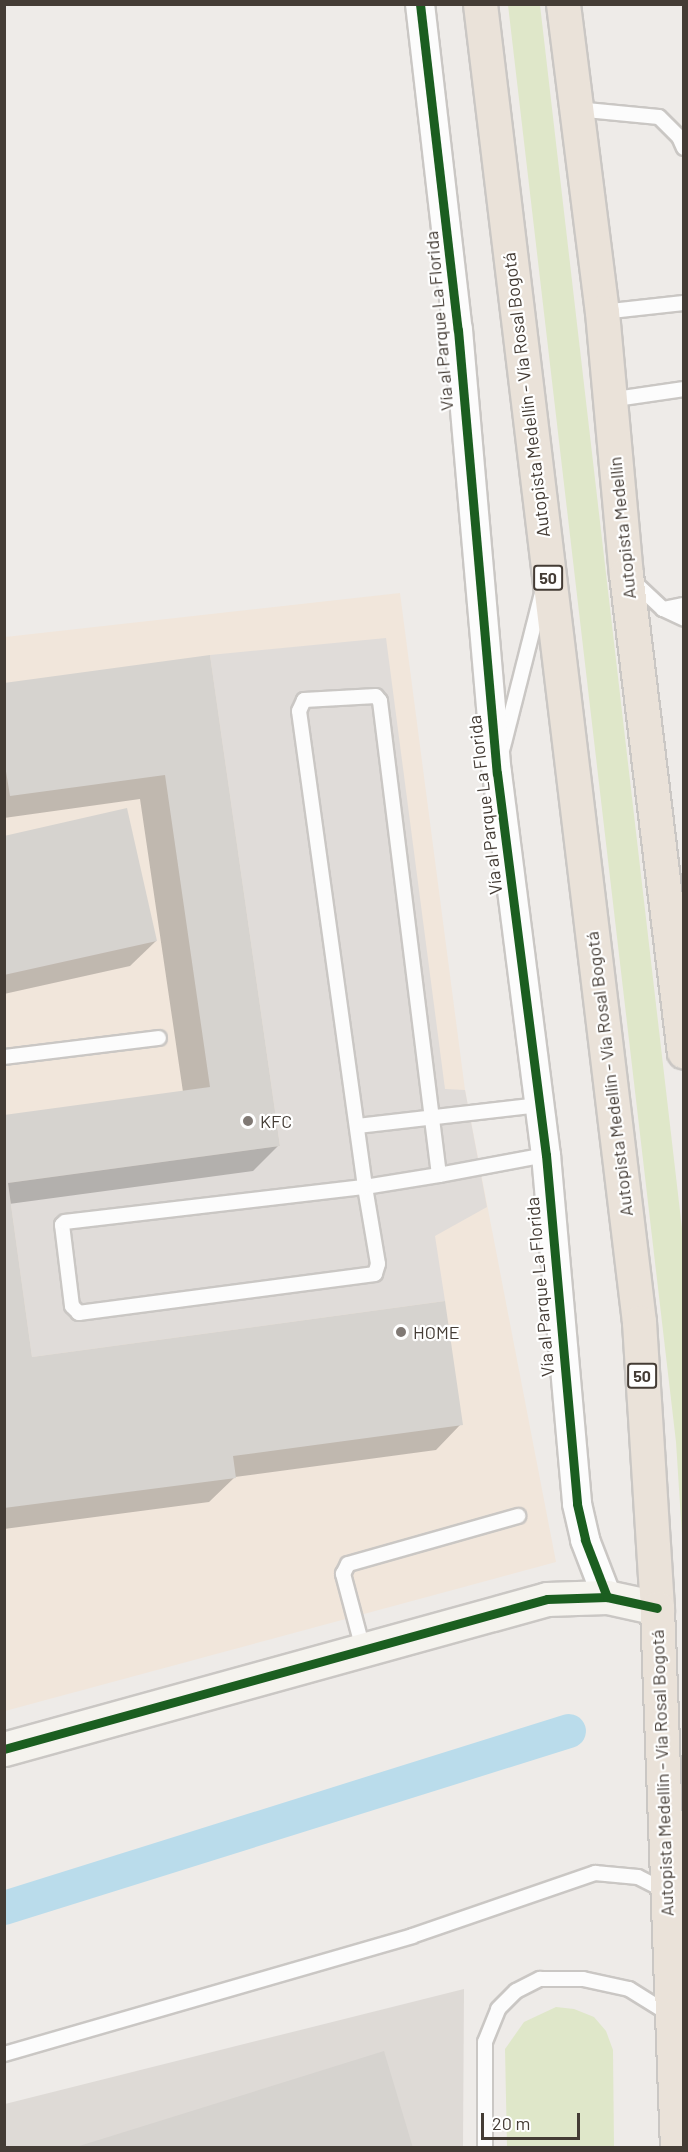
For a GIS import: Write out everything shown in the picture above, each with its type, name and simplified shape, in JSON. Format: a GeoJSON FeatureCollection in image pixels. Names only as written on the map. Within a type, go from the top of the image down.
{"type":"FeatureCollection","features":[{"type":"Feature","properties":{"kind":"highway","name":"Autopista Medellín - Vía Rosal Bogotá"},"geometry":{"type":"LineString","coordinates":[[480,4],[639,1322],[657,1608],[665,1892],[677,2148]]}},
{"type":"Feature","properties":{"kind":"highway","name":"Autopista Medellín"},"geometry":{"type":"LineString","coordinates":[[563,4],[602,312],[626,574],[679,963],[684,1051]]}},
{"type":"Feature","properties":{"kind":"street","name":"Vía al Parque La Florida"},"geometry":{"type":"LineString","coordinates":[[420,4],[458,330],[497,773],[546,1155],[577,1504],[585,1540],[607,1597]]}},
{"type":"Feature","properties":{"kind":"street"},"geometry":{"type":"LineString","coordinates":[[4,1749],[547,1599],[607,1597],[657,1608]]}},
{"type":"Feature","properties":{"kind":"lane"},"geometry":{"type":"LineString","coordinates":[[576,109],[659,117],[679,137],[684,148]]}},
{"type":"Feature","properties":{"kind":"lane"},"geometry":{"type":"LineString","coordinates":[[602,312],[684,303]]}},
{"type":"Feature","properties":{"kind":"lane"},"geometry":{"type":"LineString","coordinates":[[609,400],[684,389]]}},
{"type":"Feature","properties":{"kind":"lane"},"geometry":{"type":"LineString","coordinates":[[497,773],[547,572]]}},
{"type":"Feature","properties":{"kind":"lane"},"geometry":{"type":"LineString","coordinates":[[626,574],[663,609],[684,619]]}},
{"type":"Feature","properties":{"kind":"lane"},"geometry":{"type":"LineString","coordinates":[[663,609],[684,605]]}},
{"type":"Feature","properties":{"kind":"lane"},"geometry":{"type":"LineString","coordinates":[[439,1175],[380,701],[376,696],[304,700],[299,711],[365,1187],[378,1264],[375,1274],[79,1313],[72,1306],[62,1225],[65,1222],[365,1187],[439,1175],[546,1155]]}},
{"type":"Feature","properties":{"kind":"lane"},"geometry":{"type":"LineString","coordinates":[[4,1057],[159,1038]]}},
{"type":"Feature","properties":{"kind":"lane"},"geometry":{"type":"LineString","coordinates":[[357,1126],[539,1106]]}},
{"type":"Feature","properties":{"kind":"lane"},"geometry":{"type":"LineString","coordinates":[[363,1649],[343,1574],[348,1564],[518,1516]]}},
{"type":"Feature","properties":{"kind":"lane"},"geometry":{"type":"LineString","coordinates":[[4,2054],[412,1936],[595,1873],[638,1877],[665,1892]]}},
{"type":"Feature","properties":{"kind":"lane"},"geometry":{"type":"LineString","coordinates":[[484,2148],[485,2042],[498,2009],[516,1992],[540,1979],[583,1979],[629,1989],[670,2015]]}},
{"type":"Feature","properties":{"kind":"shaded area"},"geometry":{"type":"Polygon","coordinates":[[[400,593],[465,1090],[556,1562],[5,1711],[5,637],[400,593]]]}},
{"type":"Feature","properties":{"kind":"shaded area"},"geometry":{"type":"Polygon","coordinates":[[[386,638],[445,1089],[465,1090],[487,1207],[435,1236],[445,1301],[32,1357],[8,1183],[280,1146],[210,655],[386,638]]]}},
{"type":"Feature","properties":{"kind":"shaded area"},"geometry":{"type":"Polygon","coordinates":[[[464,1989],[463,2147],[5,2148],[5,2104],[464,1989]]]}},
{"type":"Feature","properties":{"kind":"green space"},"geometry":{"type":"Polygon","coordinates":[[[508,5],[540,5],[683,1237],[683,1648],[682,1536],[676,1442],[508,5]]]}},
{"type":"Feature","properties":{"kind":"green space"},"geometry":{"type":"Polygon","coordinates":[[[556,2007],[574,2009],[594,2017],[606,2031],[613,2050],[614,2147],[507,2147],[505,2049],[524,2022],[556,2007]]]}},
{"type":"Feature","properties":{"kind":"building"},"geometry":{"type":"Polygon","coordinates":[[[210,655],[280,1146],[8,1183],[32,1357],[445,1301],[463,1425],[233,1456],[236,1478],[4,1508],[4,1115],[210,1087],[165,775],[10,796],[4,759],[4,683],[210,655]]]}},
{"type":"Feature","properties":{"kind":"building"},"geometry":{"type":"Polygon","coordinates":[[[127,808],[157,941],[4,975],[4,836],[127,808]]]}},
{"type":"Feature","properties":{"kind":"building"},"geometry":{"type":"Polygon","coordinates":[[[384,2051],[413,2148],[76,2148],[76,2147],[384,2051]]]}},
{"type":"Feature","properties":{"kind":"waterway"},"geometry":{"type":"LineString","coordinates":[[4,1908],[569,1731]]}},
{"type":"Feature","properties":{"kind":"cycle path"},"geometry":{"type":"LineString","coordinates":[[420,4],[458,330],[497,773],[546,1155],[577,1504],[585,1540],[607,1597]]}},
{"type":"Feature","properties":{"kind":"cycle path"},"geometry":{"type":"LineString","coordinates":[[4,1749],[547,1599],[607,1597],[657,1608]]}},
{"type":"Feature","properties":{"kind":"place","name":"KFC"},"geometry":{"type":"Point","coordinates":[248,1121]}},
{"type":"Feature","properties":{"kind":"place","name":"HOME"},"geometry":{"type":"Point","coordinates":[401,1332]}}]}
